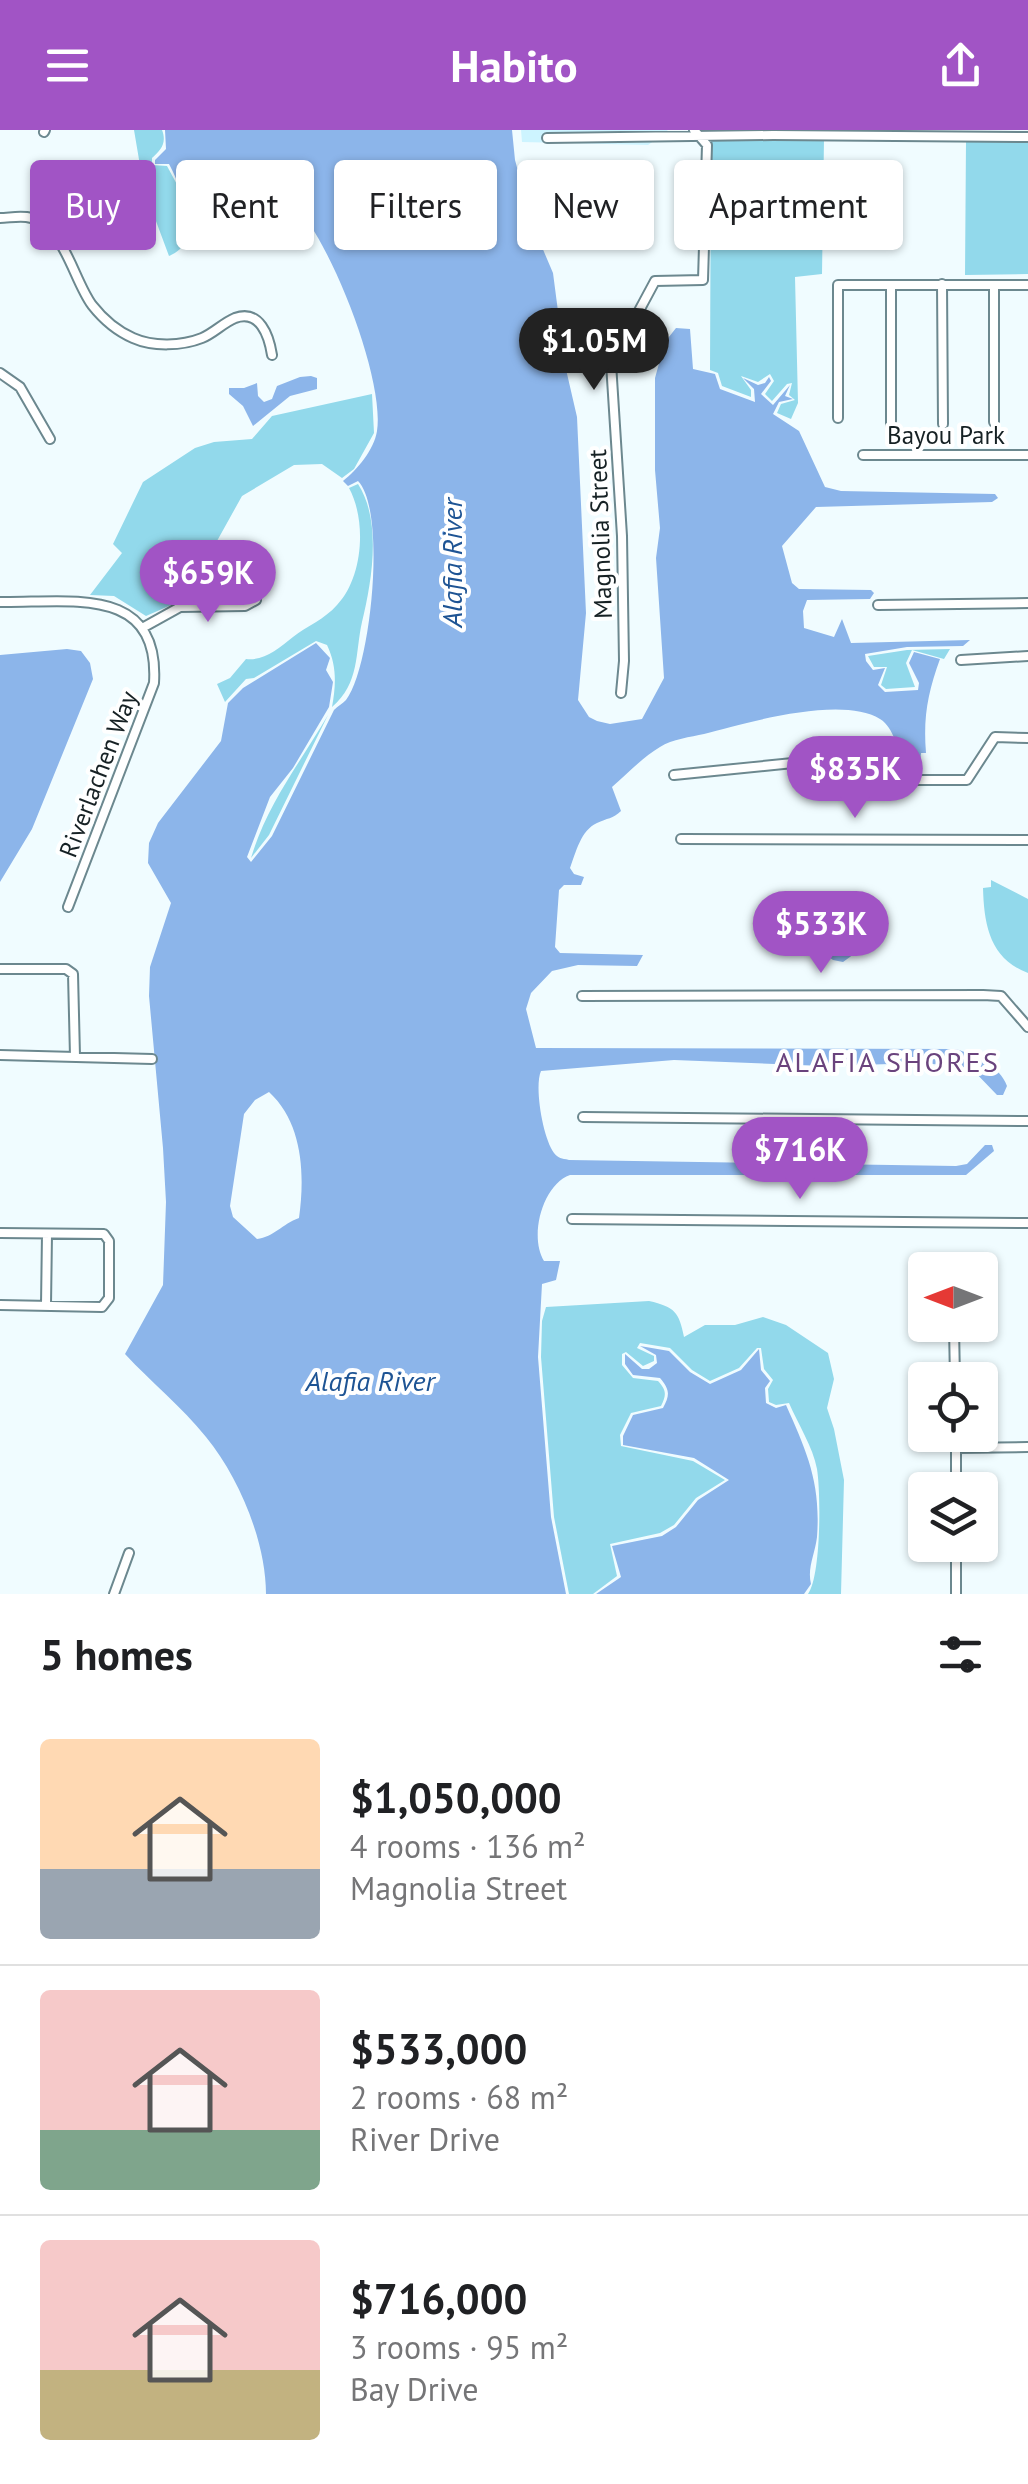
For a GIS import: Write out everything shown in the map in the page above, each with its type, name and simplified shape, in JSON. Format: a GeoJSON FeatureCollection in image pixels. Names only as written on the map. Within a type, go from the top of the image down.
{"type":"FeatureCollection","features":[{"type":"Feature","properties":{"kind":"street"},"geometry":{"type":"LineString","coordinates":[[547,138],[773,132],[1028,137]]}},
{"type":"Feature","properties":{"kind":"street","name":"Magnolia Street"},"geometry":{"type":"LineString","coordinates":[[620,693],[624,661],[622,536],[611,362],[656,280],[704,280],[708,145],[697,133]]}},
{"type":"Feature","properties":{"kind":"street"},"geometry":{"type":"LineString","coordinates":[[0,218],[30,218],[52,230],[90,303],[110,325],[137,340],[190,342],[246,316],[261,323],[269,337],[272,355]]}},
{"type":"Feature","properties":{"kind":"street"},"geometry":{"type":"LineString","coordinates":[[942,284],[942,424]]}},
{"type":"Feature","properties":{"kind":"street"},"geometry":{"type":"LineString","coordinates":[[994,284],[994,422]]}},
{"type":"Feature","properties":{"kind":"street"},"geometry":{"type":"LineString","coordinates":[[838,418],[838,285],[1028,285]]}},
{"type":"Feature","properties":{"kind":"street"},"geometry":{"type":"LineString","coordinates":[[890,286],[891,425]]}},
{"type":"Feature","properties":{"kind":"street"},"geometry":{"type":"LineString","coordinates":[[0,373],[20,387],[50,438]]}},
{"type":"Feature","properties":{"kind":"street","name":"Bayou Park"},"geometry":{"type":"LineString","coordinates":[[863,455],[1028,456]]}},
{"type":"Feature","properties":{"kind":"street"},"geometry":{"type":"LineString","coordinates":[[0,602],[91,604],[123,609],[144,628],[180,607],[245,606],[256,600]]}},
{"type":"Feature","properties":{"kind":"street"},"geometry":{"type":"LineString","coordinates":[[878,605],[1028,603]]}},
{"type":"Feature","properties":{"kind":"street","name":"Riverlachen Way"},"geometry":{"type":"LineString","coordinates":[[68,907],[154,683],[156,656],[144,628]]}},
{"type":"Feature","properties":{"kind":"street"},"geometry":{"type":"LineString","coordinates":[[961,660],[1028,656]]}},
{"type":"Feature","properties":{"kind":"street"},"geometry":{"type":"LineString","coordinates":[[674,775],[804,762],[839,765],[869,780],[967,780],[995,737],[1028,738]]}},
{"type":"Feature","properties":{"kind":"street"},"geometry":{"type":"LineString","coordinates":[[682,839],[1028,840]]}},
{"type":"Feature","properties":{"kind":"street"},"geometry":{"type":"LineString","coordinates":[[0,970],[62,969],[73,974],[75,1056]]}},
{"type":"Feature","properties":{"kind":"street"},"geometry":{"type":"LineString","coordinates":[[582,996],[1001,996],[1028,1027]]}},
{"type":"Feature","properties":{"kind":"street"},"geometry":{"type":"LineString","coordinates":[[0,1055],[152,1059]]}},
{"type":"Feature","properties":{"kind":"street"},"geometry":{"type":"LineString","coordinates":[[583,1116],[1028,1121]]}},
{"type":"Feature","properties":{"kind":"street"},"geometry":{"type":"LineString","coordinates":[[572,1219],[1028,1223]]}},
{"type":"Feature","properties":{"kind":"street"},"geometry":{"type":"LineString","coordinates":[[0,1233],[104,1234],[109,1242],[109,1298],[102,1306],[0,1305]]}},
{"type":"Feature","properties":{"kind":"street"},"geometry":{"type":"LineString","coordinates":[[46,1305],[47,1234]]}},
{"type":"Feature","properties":{"kind":"street"},"geometry":{"type":"LineString","coordinates":[[998,1447],[1028,1447]]}},
{"type":"Feature","properties":{"kind":"street"},"geometry":{"type":"LineString","coordinates":[[114,1594],[129,1553]]}},
{"type":"Feature","properties":{"kind":"street"},"geometry":{"type":"LineString","coordinates":[[956,1562],[956,1594]]}},
{"type":"Feature","properties":{"kind":"shaded area"},"geometry":{"type":"Polygon","coordinates":[[[134,130],[162,130],[163,142],[152,160],[139,160],[134,130]]]}},
{"type":"Feature","properties":{"kind":"shaded area"},"geometry":{"type":"Polygon","coordinates":[[[521,130],[668,130],[543,136],[544,141],[655,140],[648,145],[522,142],[521,130]]]}},
{"type":"Feature","properties":{"kind":"shaded area"},"geometry":{"type":"Polygon","coordinates":[[[711,139],[824,139],[824,160],[711,160],[711,139]]]}},
{"type":"Feature","properties":{"kind":"shaded area"},"geometry":{"type":"Polygon","coordinates":[[[966,141],[1028,141],[1028,274],[965,275],[966,141]]]}},
{"type":"Feature","properties":{"kind":"shaded area"},"geometry":{"type":"Polygon","coordinates":[[[156,165],[167,166],[176,183],[178,250],[169,256],[156,221],[156,165]]]}},
{"type":"Feature","properties":{"kind":"shaded area"},"geometry":{"type":"Polygon","coordinates":[[[711,250],[822,250],[822,274],[795,277],[798,403],[791,419],[777,413],[781,404],[795,400],[789,395],[792,383],[772,401],[765,394],[774,381],[770,374],[758,382],[741,376],[751,390],[751,397],[722,386],[718,373],[710,370],[711,250]]]}},
{"type":"Feature","properties":{"kind":"shaded area"},"geometry":{"type":"Polygon","coordinates":[[[372,394],[374,433],[354,469],[342,478],[322,464],[294,465],[242,496],[178,602],[146,616],[114,596],[90,595],[122,553],[113,544],[143,482],[195,448],[252,439],[272,416],[372,394]]]}},
{"type":"Feature","properties":{"kind":"shaded area"},"geometry":{"type":"Polygon","coordinates":[[[358,484],[370,515],[373,552],[355,667],[348,688],[332,707],[333,660],[327,645],[316,641],[246,679],[225,702],[217,684],[230,678],[246,659],[271,653],[332,610],[346,594],[357,565],[360,532],[349,488],[358,484]]]}},
{"type":"Feature","properties":{"kind":"shaded area"},"geometry":{"type":"Polygon","coordinates":[[[950,649],[944,659],[912,650],[906,663],[915,687],[886,689],[881,685],[887,667],[874,667],[868,656],[907,650],[950,649]]]}},
{"type":"Feature","properties":{"kind":"shaded area"},"geometry":{"type":"Polygon","coordinates":[[[328,715],[269,835],[251,858],[275,802],[328,715]]]}},
{"type":"Feature","properties":{"kind":"shaded area"},"geometry":{"type":"Polygon","coordinates":[[[991,880],[1028,899],[1028,973],[1005,959],[992,939],[983,888],[991,887],[991,880]]]}},
{"type":"Feature","properties":{"kind":"shaded area"},"geometry":{"type":"Polygon","coordinates":[[[649,1301],[674,1312],[684,1337],[705,1325],[735,1325],[763,1317],[786,1325],[828,1353],[834,1379],[827,1408],[844,1480],[841,1594],[808,1594],[818,1553],[817,1469],[789,1403],[769,1402],[768,1389],[773,1380],[764,1369],[761,1348],[739,1368],[710,1381],[670,1348],[640,1343],[637,1348],[654,1356],[654,1361],[643,1366],[626,1352],[622,1354],[622,1365],[633,1378],[658,1381],[665,1395],[661,1406],[631,1413],[620,1435],[621,1446],[693,1461],[725,1480],[696,1498],[674,1525],[660,1533],[610,1544],[617,1576],[593,1594],[569,1594],[554,1517],[541,1357],[542,1321],[546,1307],[649,1301]]]}},
{"type":"Feature","properties":{"kind":"water","name":"Alafia River"},"geometry":{"type":"Polygon","coordinates":[[[165,130],[512,130],[517,167],[517,250],[543,250],[553,273],[565,365],[577,417],[586,613],[578,700],[589,717],[597,721],[610,724],[642,719],[664,678],[656,558],[660,528],[655,470],[655,378],[665,342],[676,328],[690,329],[693,369],[715,374],[720,389],[755,402],[754,389],[743,378],[758,385],[769,377],[771,381],[761,394],[773,405],[790,385],[785,396],[793,399],[779,402],[773,414],[799,431],[825,487],[841,491],[995,494],[998,498],[992,502],[816,507],[782,546],[792,583],[799,589],[874,593],[870,599],[807,600],[804,628],[834,637],[842,619],[851,643],[970,640],[963,646],[907,647],[865,654],[873,670],[885,668],[878,685],[885,692],[918,690],[919,683],[909,663],[914,652],[940,659],[927,705],[926,753],[921,753],[920,762],[907,764],[889,728],[880,719],[842,710],[793,713],[670,742],[647,756],[612,787],[621,811],[587,831],[570,868],[584,877],[581,885],[564,885],[559,890],[555,947],[560,953],[643,955],[637,966],[578,965],[552,971],[531,993],[526,1009],[536,1048],[956,1049],[993,1067],[1007,1086],[1003,1095],[997,1095],[971,1068],[923,1063],[825,1066],[674,1060],[541,1071],[539,1100],[546,1136],[556,1155],[569,1160],[956,1166],[967,1164],[985,1145],[992,1145],[994,1151],[966,1175],[570,1175],[552,1189],[541,1213],[538,1239],[544,1261],[560,1261],[556,1280],[542,1284],[538,1357],[551,1517],[566,1594],[266,1594],[256,1532],[229,1471],[197,1426],[125,1354],[163,1285],[166,1202],[149,996],[150,967],[171,903],[148,863],[149,843],[158,823],[221,741],[228,703],[243,688],[316,643],[330,658],[326,670],[333,682],[329,707],[293,768],[270,797],[247,857],[251,862],[272,836],[334,710],[346,700],[355,683],[368,625],[374,555],[367,498],[358,481],[348,486],[343,481],[372,445],[377,431],[377,408],[352,311],[314,231],[314,160],[176,160],[176,180],[169,164],[156,164],[155,160],[166,149],[165,130]],[[269,1092],[255,1100],[244,1114],[230,1206],[233,1217],[257,1239],[299,1218],[301,1167],[289,1119],[269,1092]]]}},
{"type":"Feature","properties":{"kind":"water"},"geometry":{"type":"Polygon","coordinates":[[[311,376],[317,378],[317,389],[290,396],[253,426],[243,406],[229,394],[229,388],[257,383],[258,396],[264,402],[272,399],[277,386],[311,376]]]}},
{"type":"Feature","properties":{"kind":"water"},"geometry":{"type":"Polygon","coordinates":[[[81,651],[90,663],[93,679],[32,829],[0,882],[0,655],[81,651]]]}},
{"type":"Feature","properties":{"kind":"water"},"geometry":{"type":"Polygon","coordinates":[[[862,943],[861,949],[843,962],[825,954],[827,947],[862,943]]]}},
{"type":"Feature","properties":{"kind":"water"},"geometry":{"type":"Polygon","coordinates":[[[640,1346],[669,1351],[690,1372],[710,1384],[741,1370],[759,1349],[761,1370],[770,1381],[765,1388],[766,1403],[776,1408],[786,1405],[806,1453],[817,1500],[811,1584],[804,1594],[596,1594],[621,1577],[612,1546],[662,1536],[676,1527],[698,1500],[729,1480],[694,1458],[623,1445],[633,1415],[663,1408],[668,1396],[660,1378],[633,1375],[625,1364],[625,1354],[642,1369],[657,1363],[656,1355],[640,1346]]]}},
{"type":"Feature","properties":{"kind":"district","name":"ALAFIA SHORES"},"geometry":{"type":"Point","coordinates":[888,1062]}}]}
